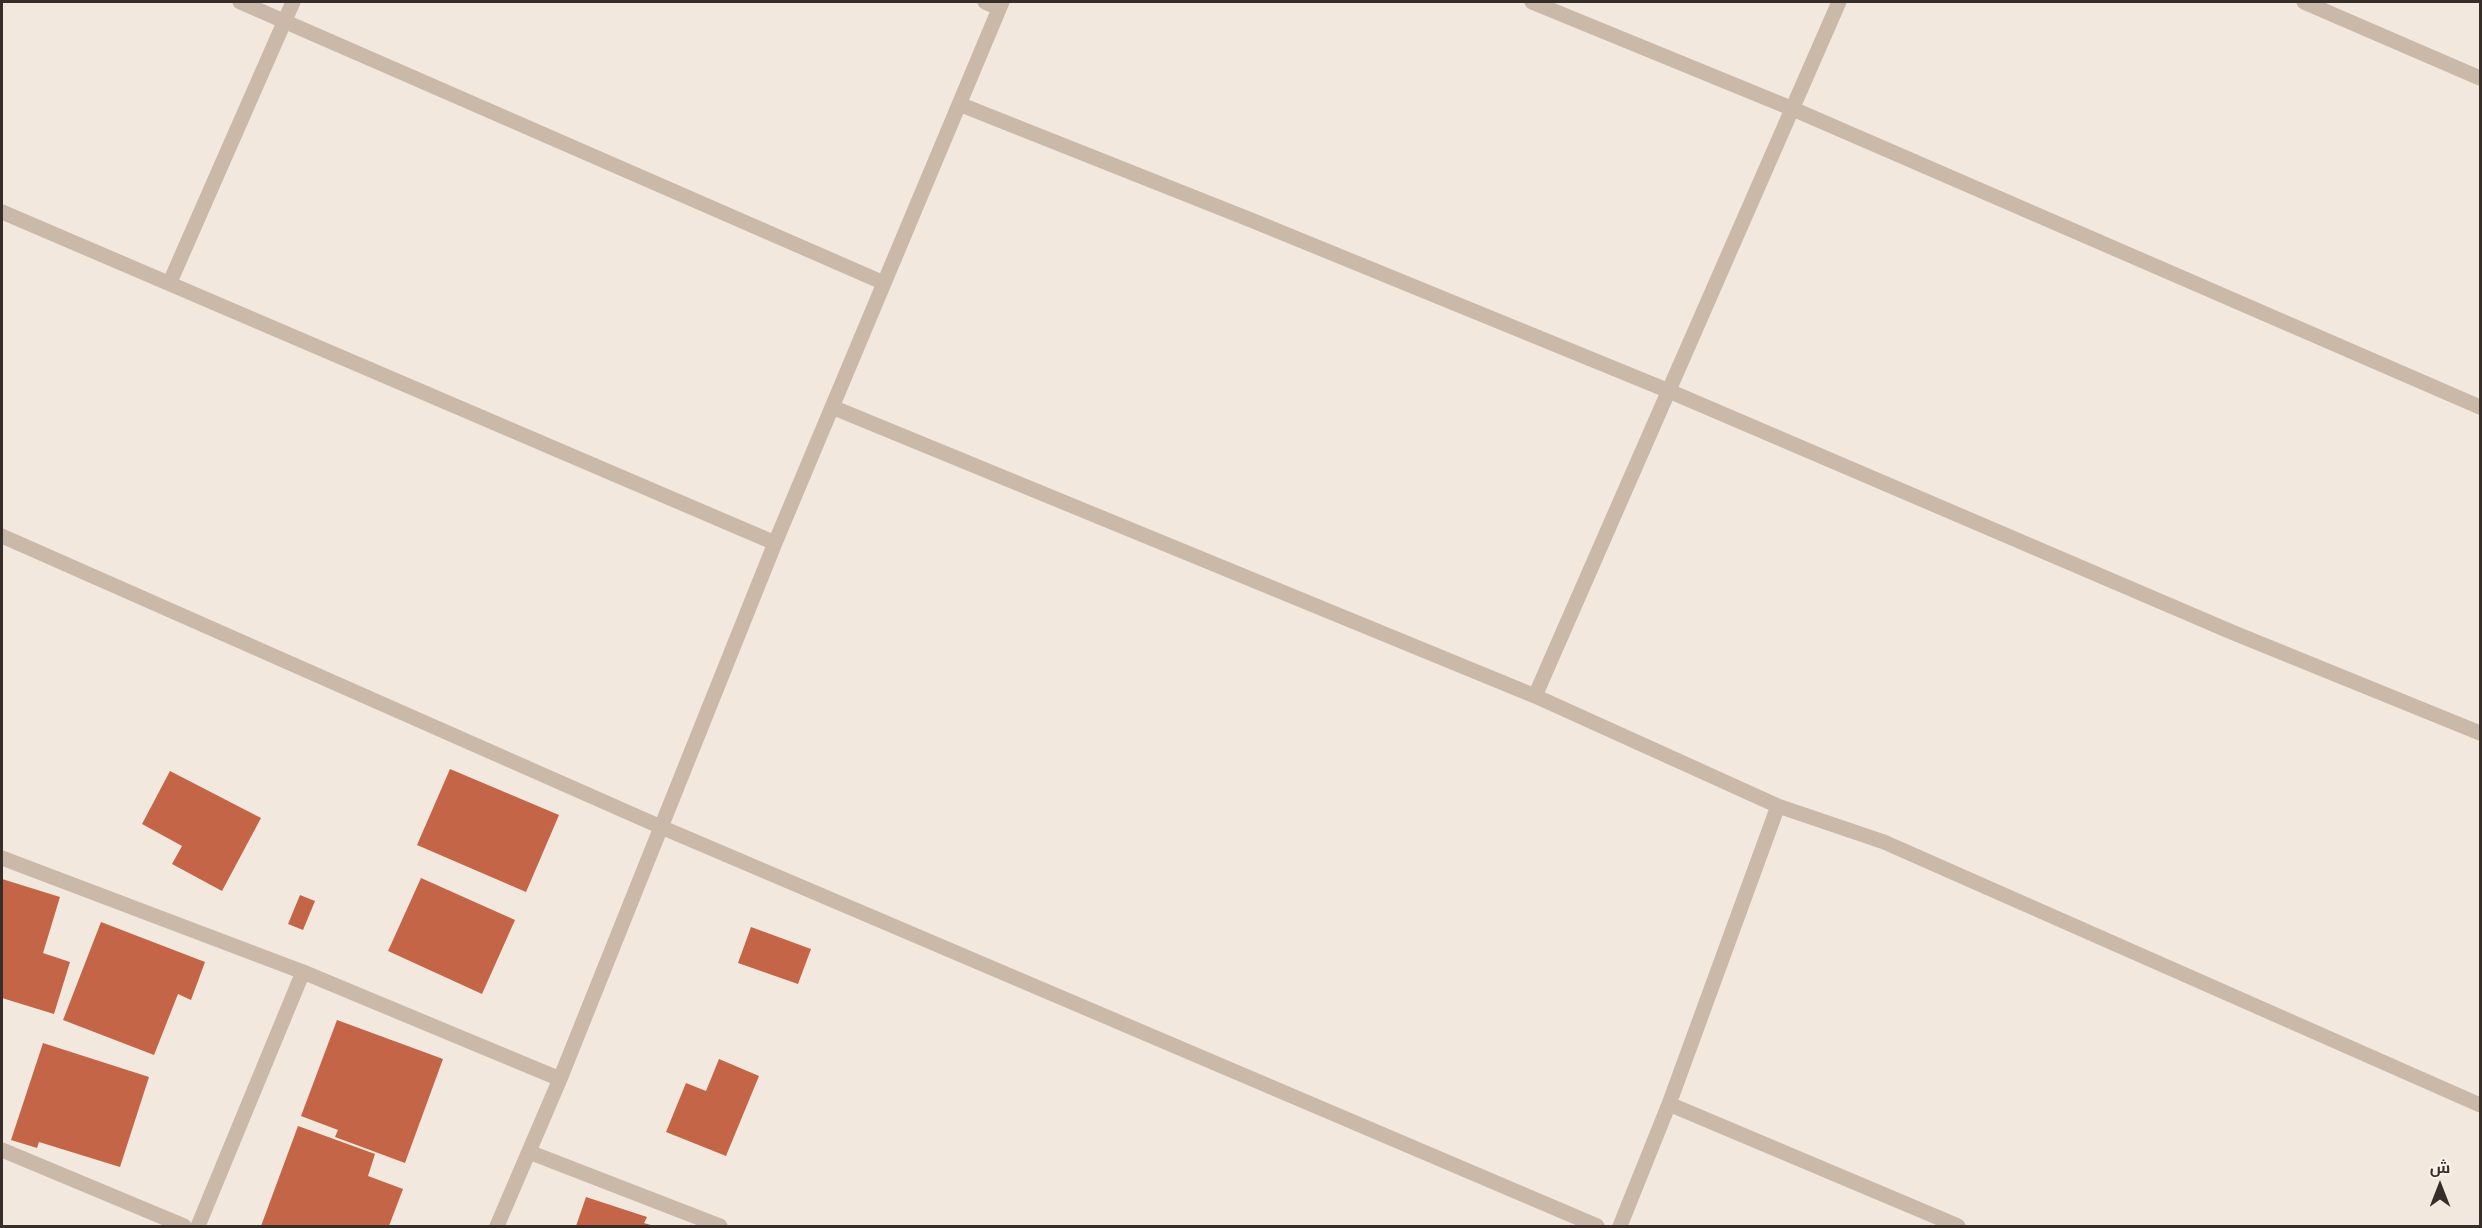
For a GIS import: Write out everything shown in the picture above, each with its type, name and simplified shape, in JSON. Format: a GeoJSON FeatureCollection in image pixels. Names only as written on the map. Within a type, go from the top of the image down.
{"type":"FeatureCollection","features":[{"type":"Feature","properties":{"kind":"street"},"geometry":{"type":"LineString","coordinates":[[240,2],[884,283]]}},
{"type":"Feature","properties":{"kind":"street"},"geometry":{"type":"LineString","coordinates":[[170,282],[293,2]]}},
{"type":"Feature","properties":{"kind":"street"},"geometry":{"type":"LineString","coordinates":[[1532,2],[1793,109],[2481,407]]}},
{"type":"Feature","properties":{"kind":"street"},"geometry":{"type":"LineString","coordinates":[[1535,696],[1839,2]]}},
{"type":"Feature","properties":{"kind":"street"},"geometry":{"type":"LineString","coordinates":[[2304,2],[2481,78]]}},
{"type":"Feature","properties":{"kind":"street"},"geometry":{"type":"LineString","coordinates":[[497,1227],[560,1079],[775,543],[959,104],[995,4]]}},
{"type":"Feature","properties":{"kind":"street"},"geometry":{"type":"LineString","coordinates":[[959,104],[1251,220],[1669,391],[2234,633],[2481,733]]}},
{"type":"Feature","properties":{"kind":"street"},"geometry":{"type":"LineString","coordinates":[[2,212],[775,543]]}},
{"type":"Feature","properties":{"kind":"street"},"geometry":{"type":"LineString","coordinates":[[832,407],[1535,696],[1778,806],[1884,842],[2481,1105]]}},
{"type":"Feature","properties":{"kind":"street"},"geometry":{"type":"LineString","coordinates":[[2,536],[661,827],[1597,1227]]}},
{"type":"Feature","properties":{"kind":"street"},"geometry":{"type":"LineString","coordinates":[[1620,1227],[1669,1104],[1778,806]]}},
{"type":"Feature","properties":{"kind":"street"},"geometry":{"type":"LineString","coordinates":[[2,858],[303,972],[560,1079]]}},
{"type":"Feature","properties":{"kind":"street"},"geometry":{"type":"LineString","coordinates":[[198,1227],[303,972]]}},
{"type":"Feature","properties":{"kind":"street"},"geometry":{"type":"LineString","coordinates":[[1669,1104],[1958,1227]]}},
{"type":"Feature","properties":{"kind":"street"},"geometry":{"type":"LineString","coordinates":[[2,1150],[184,1227]]}},
{"type":"Feature","properties":{"kind":"street"},"geometry":{"type":"LineString","coordinates":[[529,1152],[720,1227]]}},
{"type":"Feature","properties":{"kind":"building"},"geometry":{"type":"Polygon","coordinates":[[[450,769],[559,815],[526,892],[417,845],[450,769]]]}},
{"type":"Feature","properties":{"kind":"building"},"geometry":{"type":"Polygon","coordinates":[[[170,771],[261,818],[222,891],[172,864],[182,846],[142,824],[170,771]]]}},
{"type":"Feature","properties":{"kind":"building"},"geometry":{"type":"Polygon","coordinates":[[[421,878],[515,920],[482,994],[388,951],[421,878]]]}},
{"type":"Feature","properties":{"kind":"building"},"geometry":{"type":"Polygon","coordinates":[[[2,879],[60,897],[43,953],[70,962],[54,1014],[2,998],[2,879]]]}},
{"type":"Feature","properties":{"kind":"building"},"geometry":{"type":"Polygon","coordinates":[[[300,895],[315,901],[303,930],[288,924],[300,895]]]}},
{"type":"Feature","properties":{"kind":"building"},"geometry":{"type":"Polygon","coordinates":[[[101,922],[205,962],[191,1000],[178,994],[154,1055],[63,1020],[101,922]]]}},
{"type":"Feature","properties":{"kind":"building"},"geometry":{"type":"Polygon","coordinates":[[[751,927],[811,949],[798,984],[738,963],[751,927]]]}},
{"type":"Feature","properties":{"kind":"building"},"geometry":{"type":"Polygon","coordinates":[[[337,1020],[443,1059],[405,1163],[335,1137],[338,1130],[301,1116],[337,1020]]]}},
{"type":"Feature","properties":{"kind":"building"},"geometry":{"type":"Polygon","coordinates":[[[43,1043],[149,1077],[120,1167],[39,1142],[37,1148],[11,1140],[43,1043]]]}},
{"type":"Feature","properties":{"kind":"building"},"geometry":{"type":"Polygon","coordinates":[[[719,1059],[759,1076],[726,1156],[666,1132],[686,1083],[706,1091],[719,1059]]]}},
{"type":"Feature","properties":{"kind":"building"},"geometry":{"type":"Polygon","coordinates":[[[298,1126],[375,1154],[368,1176],[403,1189],[389,1226],[261,1226],[298,1126]]]}},
{"type":"Feature","properties":{"kind":"building"},"geometry":{"type":"Polygon","coordinates":[[[586,1197],[647,1217],[644,1223],[654,1226],[576,1226],[586,1197]]]}}]}
